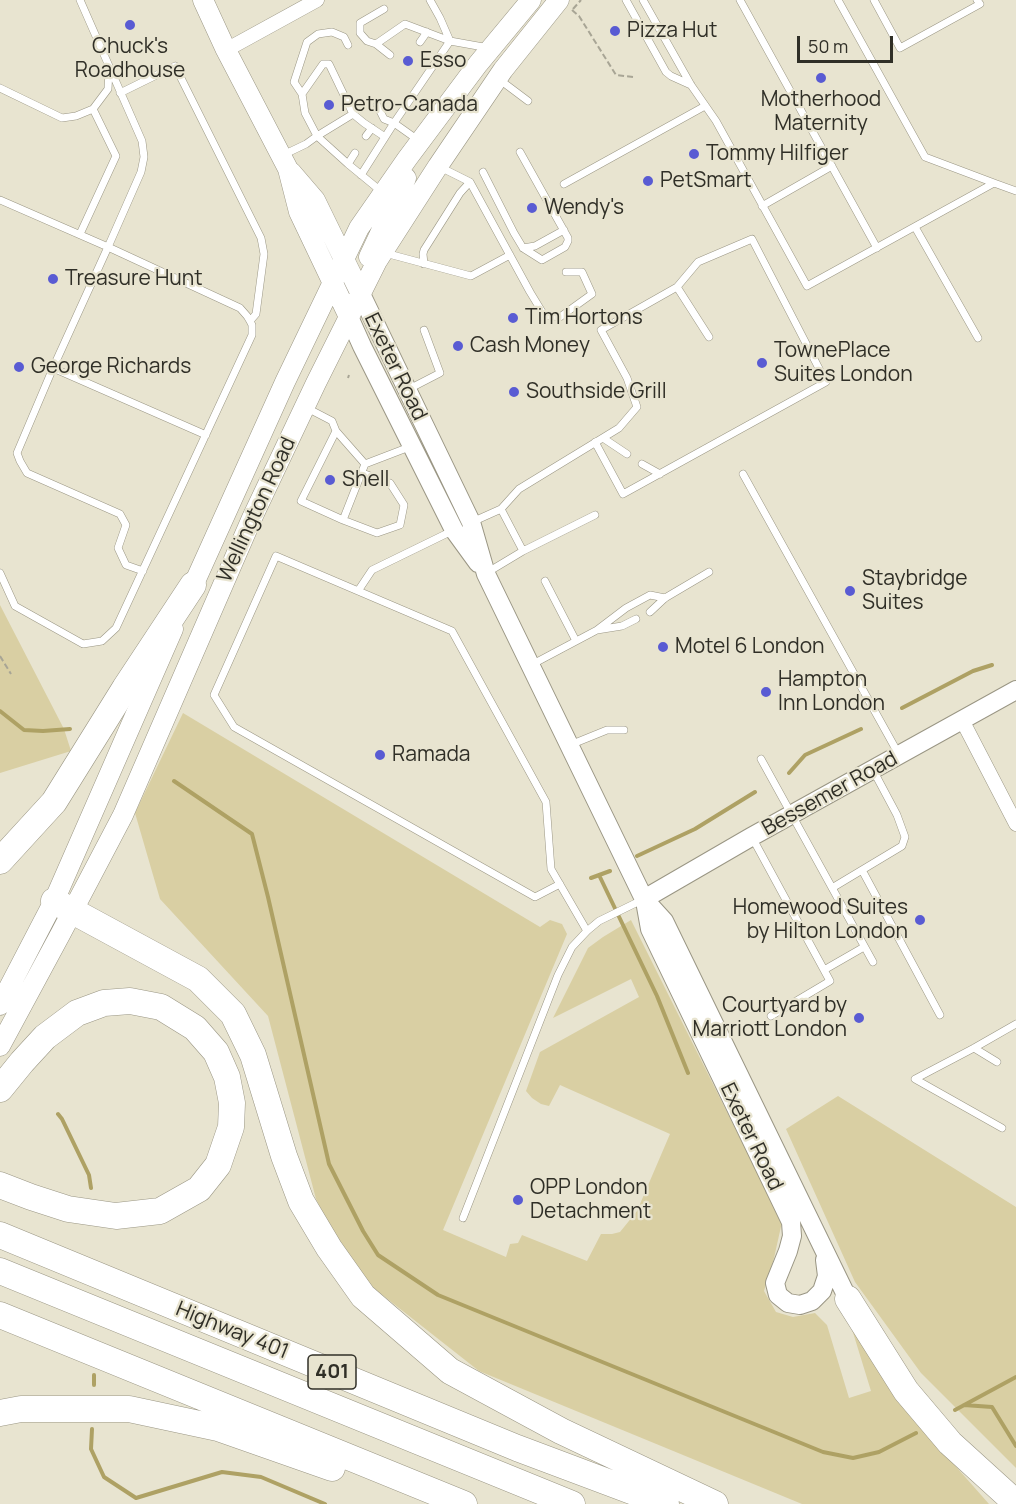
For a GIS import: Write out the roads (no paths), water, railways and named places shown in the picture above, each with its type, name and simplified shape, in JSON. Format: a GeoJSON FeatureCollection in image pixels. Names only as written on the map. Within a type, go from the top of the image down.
{"type":"FeatureCollection","features":[{"type":"Feature","properties":{"kind":"highway"},"geometry":{"type":"LineString","coordinates":[[0,861],[54,802],[193,585]]}},
{"type":"Feature","properties":{"kind":"highway"},"geometry":{"type":"LineString","coordinates":[[64,906],[198,979],[233,1014],[253,1055],[284,1156],[302,1201],[329,1248],[363,1296],[450,1371],[561,1431],[715,1504]]}},
{"type":"Feature","properties":{"kind":"highway"},"geometry":{"type":"LineString","coordinates":[[0,1089],[45,1036],[77,1013],[104,1003],[130,1001],[161,1007],[195,1028],[216,1052],[227,1077],[232,1103],[231,1127],[218,1165],[199,1189],[160,1211],[116,1216],[68,1209],[0,1185]]}},
{"type":"Feature","properties":{"kind":"highway","name":"Highway 401"},"geometry":{"type":"LineString","coordinates":[[0,1235],[517,1448],[666,1504]]}},
{"type":"Feature","properties":{"kind":"highway","name":"Highway 401"},"geometry":{"type":"LineString","coordinates":[[0,1271],[572,1504]]}},
{"type":"Feature","properties":{"kind":"highway"},"geometry":{"type":"LineString","coordinates":[[848,1299],[906,1391],[950,1443],[1016,1503]]}},
{"type":"Feature","properties":{"kind":"highway"},"geometry":{"type":"LineString","coordinates":[[0,1316],[464,1504]]}},
{"type":"Feature","properties":{"kind":"highway"},"geometry":{"type":"LineString","coordinates":[[0,1413],[21,1409],[129,1409],[218,1428],[435,1504]]}},
{"type":"Feature","properties":{"kind":"main road","name":"Exeter Road"},"geometry":{"type":"LineString","coordinates":[[202,0],[284,162],[299,212],[349,317]]}},
{"type":"Feature","properties":{"kind":"main road","name":"Wellington Road"},"geometry":{"type":"LineString","coordinates":[[0,1046],[64,906],[193,585],[285,382],[359,228],[489,49],[531,0]]}},
{"type":"Feature","properties":{"kind":"main road","name":"Wellington Road"},"geometry":{"type":"LineString","coordinates":[[0,1005],[123,815],[248,528],[349,317],[359,290],[438,166],[498,78],[563,2]]}},
{"type":"Feature","properties":{"kind":"main road"},"geometry":{"type":"LineString","coordinates":[[359,290],[375,242],[434,123]]}},
{"type":"Feature","properties":{"kind":"main road","name":"Exeter Road"},"geometry":{"type":"LineString","coordinates":[[284,162],[315,200],[359,290]]}},
{"type":"Feature","properties":{"kind":"street"},"geometry":{"type":"LineString","coordinates":[[226,50],[317,0]]}},
{"type":"Feature","properties":{"kind":"street","name":"Exeter Road"},"geometry":{"type":"LineString","coordinates":[[359,290],[471,522],[486,574]]}},
{"type":"Feature","properties":{"kind":"street","name":"Exeter Road"},"geometry":{"type":"LineString","coordinates":[[349,317],[454,530],[486,574],[531,665],[644,899],[650,928],[791,1222],[792,1236],[775,1283],[778,1295],[788,1304],[800,1305],[812,1301],[822,1291],[827,1276],[824,1253]]}},
{"type":"Feature","properties":{"kind":"street","name":"Bessemer Road"},"geometry":{"type":"LineString","coordinates":[[644,899],[1016,690]]}},
{"type":"Feature","properties":{"kind":"street"},"geometry":{"type":"LineString","coordinates":[[962,720],[1016,824]]}},
{"type":"Feature","properties":{"kind":"street","name":"Exeter Road"},"geometry":{"type":"LineString","coordinates":[[644,899],[664,921],[848,1299]]}},
{"type":"Feature","properties":{"kind":"lane"},"geometry":{"type":"LineString","coordinates":[[80,0],[142,141],[144,157],[141,172],[17,453],[27,472],[120,514],[126,525],[118,548],[126,565],[143,571]]}},
{"type":"Feature","properties":{"kind":"lane"},"geometry":{"type":"LineString","coordinates":[[430,0],[450,41]]}},
{"type":"Feature","properties":{"kind":"lane"},"geometry":{"type":"LineString","coordinates":[[626,0],[666,72],[691,85]]}},
{"type":"Feature","properties":{"kind":"lane"},"geometry":{"type":"LineString","coordinates":[[644,0],[691,85],[716,121],[807,286],[994,183]]}},
{"type":"Feature","properties":{"kind":"lane"},"geometry":{"type":"LineString","coordinates":[[740,0],[877,248]]}},
{"type":"Feature","properties":{"kind":"lane"},"geometry":{"type":"LineString","coordinates":[[838,0],[925,157],[1016,191]]}},
{"type":"Feature","properties":{"kind":"lane"},"geometry":{"type":"LineString","coordinates":[[874,0],[900,48],[980,4],[978,0]]}},
{"type":"Feature","properties":{"kind":"lane"},"geometry":{"type":"LineString","coordinates":[[384,9],[360,23],[360,33],[367,41],[376,44],[390,55]]}},
{"type":"Feature","properties":{"kind":"lane"},"geometry":{"type":"LineString","coordinates":[[376,44],[405,24],[450,41],[489,49]]}},
{"type":"Feature","properties":{"kind":"lane"},"geometry":{"type":"LineString","coordinates":[[348,45],[345,37],[332,32],[318,34],[307,42],[294,82],[302,94],[305,113],[317,136],[384,193]]}},
{"type":"Feature","properties":{"kind":"lane"},"geometry":{"type":"LineString","coordinates":[[420,42],[427,32]]}},
{"type":"Feature","properties":{"kind":"lane"},"geometry":{"type":"LineString","coordinates":[[361,175],[420,79],[450,41]]}},
{"type":"Feature","properties":{"kind":"lane"},"geometry":{"type":"LineString","coordinates":[[302,94],[323,64],[329,64],[353,114],[385,137]]}},
{"type":"Feature","properties":{"kind":"lane"},"geometry":{"type":"LineString","coordinates":[[120,93],[175,66],[261,238],[264,254],[256,314],[250,321]]}},
{"type":"Feature","properties":{"kind":"lane"},"geometry":{"type":"LineString","coordinates":[[0,88],[62,118],[76,116],[93,109],[108,89],[110,68]]}},
{"type":"Feature","properties":{"kind":"lane"},"geometry":{"type":"LineString","coordinates":[[498,78],[528,101]]}},
{"type":"Feature","properties":{"kind":"lane"},"geometry":{"type":"LineString","coordinates":[[377,105],[384,118],[420,141]]}},
{"type":"Feature","properties":{"kind":"lane"},"geometry":{"type":"LineString","coordinates":[[564,184],[705,106]]}},
{"type":"Feature","properties":{"kind":"lane"},"geometry":{"type":"LineString","coordinates":[[80,234],[116,156],[93,109]]}},
{"type":"Feature","properties":{"kind":"lane"},"geometry":{"type":"LineString","coordinates":[[284,162],[317,136],[353,114]]}},
{"type":"Feature","properties":{"kind":"lane"},"geometry":{"type":"LineString","coordinates":[[366,136],[372,128]]}},
{"type":"Feature","properties":{"kind":"lane"},"geometry":{"type":"LineString","coordinates":[[483,172],[523,248],[542,260],[567,245],[568,238],[520,152]]}},
{"type":"Feature","properties":{"kind":"lane"},"geometry":{"type":"LineString","coordinates":[[348,164],[355,153]]}},
{"type":"Feature","properties":{"kind":"lane"},"geometry":{"type":"LineString","coordinates":[[438,166],[470,182],[544,315],[560,317],[592,294],[582,272],[566,272]]}},
{"type":"Feature","properties":{"kind":"lane"},"geometry":{"type":"LineString","coordinates":[[762,206],[832,166]]}},
{"type":"Feature","properties":{"kind":"lane"},"geometry":{"type":"LineString","coordinates":[[424,264],[424,250],[459,193],[470,182]]}},
{"type":"Feature","properties":{"kind":"lane"},"geometry":{"type":"LineString","coordinates":[[0,200],[80,234],[240,308],[248,316],[252,325],[252,335],[116,628],[102,641],[83,644],[15,606],[0,573]]}},
{"type":"Feature","properties":{"kind":"lane"},"geometry":{"type":"LineString","coordinates":[[915,227],[978,338]]}},
{"type":"Feature","properties":{"kind":"lane"},"geometry":{"type":"LineString","coordinates":[[523,248],[536,246],[564,230]]}},
{"type":"Feature","properties":{"kind":"lane"},"geometry":{"type":"LineString","coordinates":[[471,522],[501,509],[519,489],[595,442],[619,428],[637,407],[627,378],[602,330],[677,287],[698,262],[752,239],[826,382],[623,494],[595,442]]}},
{"type":"Feature","properties":{"kind":"lane"},"geometry":{"type":"LineString","coordinates":[[383,253],[471,276],[510,255]]}},
{"type":"Feature","properties":{"kind":"lane"},"geometry":{"type":"LineString","coordinates":[[677,287],[709,337]]}},
{"type":"Feature","properties":{"kind":"lane"},"geometry":{"type":"LineString","coordinates":[[407,390],[440,373],[424,330]]}},
{"type":"Feature","properties":{"kind":"lane"},"geometry":{"type":"LineString","coordinates":[[53,368],[206,435]]}},
{"type":"Feature","properties":{"kind":"lane"},"geometry":{"type":"LineString","coordinates":[[304,407],[332,421],[336,431],[365,464]]}},
{"type":"Feature","properties":{"kind":"lane"},"geometry":{"type":"LineString","coordinates":[[336,431],[301,501],[377,533],[400,525],[404,505],[390,483],[362,473]]}},
{"type":"Feature","properties":{"kind":"lane"},"geometry":{"type":"LineString","coordinates":[[603,438],[627,454]]}},
{"type":"Feature","properties":{"kind":"lane"},"geometry":{"type":"LineString","coordinates":[[365,464],[412,446]]}},
{"type":"Feature","properties":{"kind":"lane"},"geometry":{"type":"LineString","coordinates":[[343,520],[365,464]]}},
{"type":"Feature","properties":{"kind":"lane"},"geometry":{"type":"LineString","coordinates":[[642,464],[660,474]]}},
{"type":"Feature","properties":{"kind":"lane"},"geometry":{"type":"LineString","coordinates":[[743,474],[899,755]]}},
{"type":"Feature","properties":{"kind":"lane"},"geometry":{"type":"LineString","coordinates":[[501,509],[523,551]]}},
{"type":"Feature","properties":{"kind":"lane"},"geometry":{"type":"LineString","coordinates":[[486,574],[523,551],[595,515]]}},
{"type":"Feature","properties":{"kind":"lane"},"geometry":{"type":"LineString","coordinates":[[358,591],[372,570],[454,530]]}},
{"type":"Feature","properties":{"kind":"lane"},"geometry":{"type":"LineString","coordinates":[[560,884],[535,897],[234,727],[214,695],[276,556],[452,631],[546,802],[551,869],[560,884],[587,931]]}},
{"type":"Feature","properties":{"kind":"lane"},"geometry":{"type":"LineString","coordinates":[[650,612],[665,598],[709,572]]}},
{"type":"Feature","properties":{"kind":"lane"},"geometry":{"type":"LineString","coordinates":[[545,581],[576,641]]}},
{"type":"Feature","properties":{"kind":"lane"},"geometry":{"type":"LineString","coordinates":[[531,665],[597,630],[626,608],[650,595],[665,598]]}},
{"type":"Feature","properties":{"kind":"lane"},"geometry":{"type":"LineString","coordinates":[[597,630],[622,626],[636,619]]}},
{"type":"Feature","properties":{"kind":"lane"},"geometry":{"type":"LineString","coordinates":[[570,745],[607,729],[624,730]]}},
{"type":"Feature","properties":{"kind":"lane"},"geometry":{"type":"LineString","coordinates":[[761,759],[873,963]]}},
{"type":"Feature","properties":{"kind":"lane"},"geometry":{"type":"LineString","coordinates":[[832,888],[902,846],[905,837],[897,815],[873,770]]}},
{"type":"Feature","properties":{"kind":"lane"},"geometry":{"type":"LineString","coordinates":[[751,837],[830,981],[771,1016]]}},
{"type":"Feature","properties":{"kind":"lane"},"geometry":{"type":"LineString","coordinates":[[862,870],[940,1015]]}},
{"type":"Feature","properties":{"kind":"lane"},"geometry":{"type":"LineString","coordinates":[[463,1218],[558,975],[572,947],[599,921],[644,899]]}},
{"type":"Feature","properties":{"kind":"lane"},"geometry":{"type":"LineString","coordinates":[[824,970],[864,947]]}},
{"type":"Feature","properties":{"kind":"lane"},"geometry":{"type":"LineString","coordinates":[[1002,1128],[915,1078],[1016,1024]]}},
{"type":"Feature","properties":{"kind":"lane"},"geometry":{"type":"LineString","coordinates":[[974,1048],[997,1062]]}},
{"type":"Feature","properties":{"kind":"waterway"},"geometry":{"type":"LineString","coordinates":[[902,708],[973,671],[992,665]]}},
{"type":"Feature","properties":{"kind":"waterway"},"geometry":{"type":"LineString","coordinates":[[0,711],[24,730],[70,729]]}},
{"type":"Feature","properties":{"kind":"waterway"},"geometry":{"type":"LineString","coordinates":[[789,773],[805,755],[861,729]]}},
{"type":"Feature","properties":{"kind":"waterway"},"geometry":{"type":"LineString","coordinates":[[174,781],[252,834],[329,1164],[363,1231],[378,1255],[438,1295],[823,1452],[853,1458],[879,1452],[916,1433]]}},
{"type":"Feature","properties":{"kind":"waterway"},"geometry":{"type":"LineString","coordinates":[[637,856],[695,829],[755,792]]}},
{"type":"Feature","properties":{"kind":"waterway"},"geometry":{"type":"LineString","coordinates":[[591,878],[610,871]]}},
{"type":"Feature","properties":{"kind":"waterway"},"geometry":{"type":"LineString","coordinates":[[599,875],[657,996],[688,1073]]}},
{"type":"Feature","properties":{"kind":"waterway"},"geometry":{"type":"LineString","coordinates":[[58,1114],[89,1175],[91,1188]]}},
{"type":"Feature","properties":{"kind":"waterway"},"geometry":{"type":"LineString","coordinates":[[94,1375],[94,1385]]}},
{"type":"Feature","properties":{"kind":"waterway"},"geometry":{"type":"LineString","coordinates":[[955,1410],[1016,1377]]}},
{"type":"Feature","properties":{"kind":"waterway"},"geometry":{"type":"LineString","coordinates":[[964,1405],[992,1407],[1016,1446]]}},
{"type":"Feature","properties":{"kind":"waterway"},"geometry":{"type":"LineString","coordinates":[[92,1429],[91,1449],[104,1477],[136,1498],[222,1472],[261,1477],[325,1504]]}},
{"type":"Feature","properties":{"kind":"place","name":"Chuck's Roadhouse"},"geometry":{"type":"Point","coordinates":[130,25]}},
{"type":"Feature","properties":{"kind":"place","name":"Pizza Hut"},"geometry":{"type":"Point","coordinates":[615,31]}},
{"type":"Feature","properties":{"kind":"place","name":"Esso"},"geometry":{"type":"Point","coordinates":[408,61]}},
{"type":"Feature","properties":{"kind":"place","name":"Motherhood Maternity"},"geometry":{"type":"Point","coordinates":[821,78]}},
{"type":"Feature","properties":{"kind":"place","name":"Petro-Canada"},"geometry":{"type":"Point","coordinates":[329,105]}},
{"type":"Feature","properties":{"kind":"place","name":"Tommy Hilfiger"},"geometry":{"type":"Point","coordinates":[694,154]}},
{"type":"Feature","properties":{"kind":"place","name":"PetSmart"},"geometry":{"type":"Point","coordinates":[648,181]}},
{"type":"Feature","properties":{"kind":"place","name":"Wendy's"},"geometry":{"type":"Point","coordinates":[532,208]}},
{"type":"Feature","properties":{"kind":"place","name":"Treasure Hunt"},"geometry":{"type":"Point","coordinates":[53,279]}},
{"type":"Feature","properties":{"kind":"place","name":"Tim Hortons"},"geometry":{"type":"Point","coordinates":[513,318]}},
{"type":"Feature","properties":{"kind":"place","name":"Cash Money"},"geometry":{"type":"Point","coordinates":[458,346]}},
{"type":"Feature","properties":{"kind":"place","name":"TownePlace Suites London"},"geometry":{"type":"Point","coordinates":[762,363]}},
{"type":"Feature","properties":{"kind":"place","name":"George Richards"},"geometry":{"type":"Point","coordinates":[19,367]}},
{"type":"Feature","properties":{"kind":"place","name":"Southside Grill"},"geometry":{"type":"Point","coordinates":[514,392]}},
{"type":"Feature","properties":{"kind":"place","name":"Shell"},"geometry":{"type":"Point","coordinates":[330,480]}},
{"type":"Feature","properties":{"kind":"place","name":"Staybridge Suites"},"geometry":{"type":"Point","coordinates":[850,591]}},
{"type":"Feature","properties":{"kind":"place","name":"Motel 6 London"},"geometry":{"type":"Point","coordinates":[663,647]}},
{"type":"Feature","properties":{"kind":"place","name":"Hampton Inn London"},"geometry":{"type":"Point","coordinates":[766,692]}},
{"type":"Feature","properties":{"kind":"place","name":"Ramada"},"geometry":{"type":"Point","coordinates":[380,755]}},
{"type":"Feature","properties":{"kind":"place","name":"Homewood Suites by Hilton London"},"geometry":{"type":"Point","coordinates":[920,920]}},
{"type":"Feature","properties":{"kind":"place","name":"Courtyard by Marriott London"},"geometry":{"type":"Point","coordinates":[859,1018]}},
{"type":"Feature","properties":{"kind":"place","name":"OPP London Detachment"},"geometry":{"type":"Point","coordinates":[518,1200]}}]}
